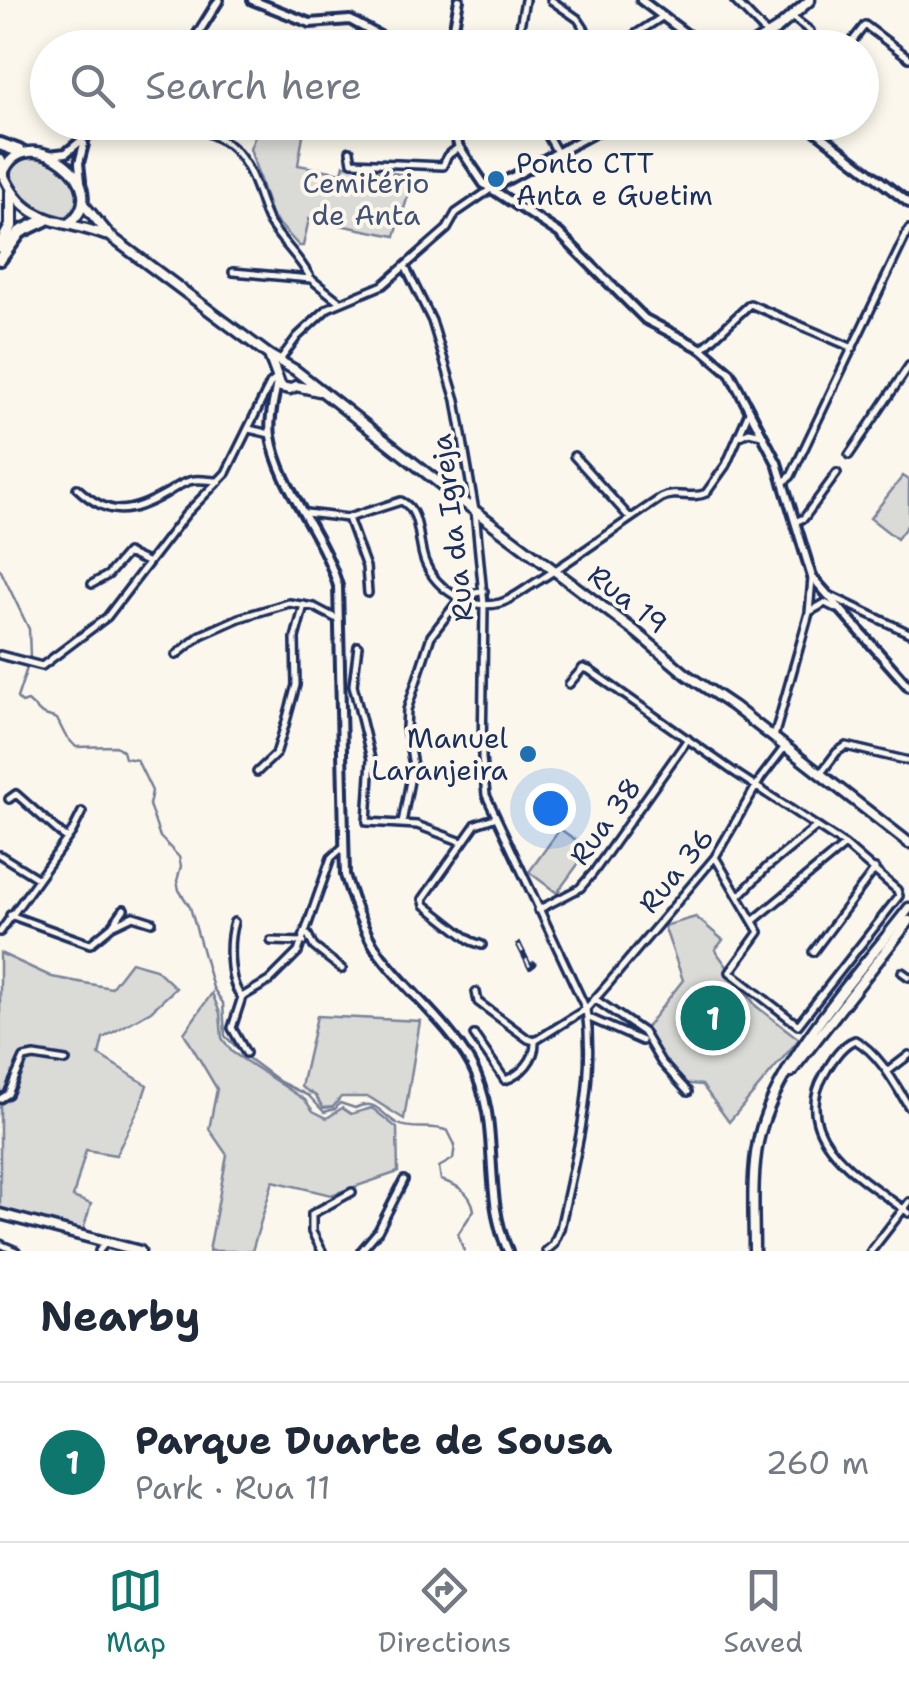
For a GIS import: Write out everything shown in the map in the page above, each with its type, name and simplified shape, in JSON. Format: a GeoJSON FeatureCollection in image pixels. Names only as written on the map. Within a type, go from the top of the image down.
{"type":"FeatureCollection","features":[{"type":"Feature","properties":{"kind":"highway"},"geometry":{"type":"LineString","coordinates":[[0,144],[19,151]]}},
{"type":"Feature","properties":{"kind":"highway"},"geometry":{"type":"LineString","coordinates":[[0,246],[11,226],[11,192]]}},
{"type":"Feature","properties":{"kind":"highway"},"geometry":{"type":"LineString","coordinates":[[0,259],[20,232],[45,220]]}},
{"type":"Feature","properties":{"kind":"main road"},"geometry":{"type":"LineString","coordinates":[[774,30],[810,0]]}},
{"type":"Feature","properties":{"kind":"main road"},"geometry":{"type":"LineString","coordinates":[[110,236],[45,220],[11,192],[2,168],[19,151],[46,154],[64,165],[81,182],[85,206],[110,236],[280,360],[288,367],[294,384]]}},
{"type":"Feature","properties":{"kind":"main road"},"geometry":{"type":"LineString","coordinates":[[68,224],[85,206]]}},
{"type":"Feature","properties":{"kind":"main road"},"geometry":{"type":"LineString","coordinates":[[268,354],[277,378]]}},
{"type":"Feature","properties":{"kind":"main road"},"geometry":{"type":"LineString","coordinates":[[277,378],[288,367]]}},
{"type":"Feature","properties":{"kind":"main road"},"geometry":{"type":"LineString","coordinates":[[277,378],[294,384]]}},
{"type":"Feature","properties":{"kind":"main road","name":"Rua 19"},"geometry":{"type":"LineString","coordinates":[[294,384],[319,391],[909,843]]}},
{"type":"Feature","properties":{"kind":"main road"},"geometry":{"type":"LineString","coordinates":[[754,1251],[758,1140],[767,1113],[796,1056],[909,908]]}},
{"type":"Feature","properties":{"kind":"main road"},"geometry":{"type":"LineString","coordinates":[[785,1079],[909,920]]}},
{"type":"Feature","properties":{"kind":"main road"},"geometry":{"type":"LineString","coordinates":[[0,1214],[140,1251]]}},
{"type":"Feature","properties":{"kind":"street"},"geometry":{"type":"LineString","coordinates":[[200,30],[219,0]]}},
{"type":"Feature","properties":{"kind":"street"},"geometry":{"type":"LineString","coordinates":[[252,0],[310,23],[350,20],[369,30]]}},
{"type":"Feature","properties":{"kind":"street"},"geometry":{"type":"LineString","coordinates":[[453,30],[459,0]]}},
{"type":"Feature","properties":{"kind":"street"},"geometry":{"type":"LineString","coordinates":[[519,30],[525,0]]}},
{"type":"Feature","properties":{"kind":"street"},"geometry":{"type":"LineString","coordinates":[[551,0],[578,19],[585,30]]}},
{"type":"Feature","properties":{"kind":"street"},"geometry":{"type":"LineString","coordinates":[[641,0],[680,30]]}},
{"type":"Feature","properties":{"kind":"street"},"geometry":{"type":"LineString","coordinates":[[734,0],[764,30]]}},
{"type":"Feature","properties":{"kind":"street"},"geometry":{"type":"LineString","coordinates":[[642,30],[663,17]]}},
{"type":"Feature","properties":{"kind":"street"},"geometry":{"type":"LineString","coordinates":[[792,17],[809,30]]}},
{"type":"Feature","properties":{"kind":"street"},"geometry":{"type":"LineString","coordinates":[[879,36],[909,58]]}},
{"type":"Feature","properties":{"kind":"street"},"geometry":{"type":"LineString","coordinates":[[46,154],[66,153],[85,140]]}},
{"type":"Feature","properties":{"kind":"street"},"geometry":{"type":"LineString","coordinates":[[81,182],[79,164],[85,140]]}},
{"type":"Feature","properties":{"kind":"street"},"geometry":{"type":"LineString","coordinates":[[221,140],[248,163],[268,221],[300,257],[311,279],[340,302]]}},
{"type":"Feature","properties":{"kind":"street"},"geometry":{"type":"LineString","coordinates":[[457,140],[491,189],[578,250],[645,319],[702,348],[730,373],[784,482],[812,577],[909,687]]}},
{"type":"Feature","properties":{"kind":"street"},"geometry":{"type":"LineString","coordinates":[[550,140],[558,154]]}},
{"type":"Feature","properties":{"kind":"street"},"geometry":{"type":"LineString","coordinates":[[280,360],[306,327],[340,302],[382,285],[447,229],[456,213],[491,189],[582,140]]}},
{"type":"Feature","properties":{"kind":"street"},"geometry":{"type":"LineString","coordinates":[[827,140],[909,203]]}},
{"type":"Feature","properties":{"kind":"street"},"geometry":{"type":"LineString","coordinates":[[350,150],[352,162],[443,166],[447,156],[459,147]]}},
{"type":"Feature","properties":{"kind":"street"},"geometry":{"type":"LineString","coordinates":[[784,482],[854,348],[909,229]]}},
{"type":"Feature","properties":{"kind":"street","name":"Rua da Igreja"},"geometry":{"type":"LineString","coordinates":[[405,266],[432,321],[456,400],[474,511],[484,592],[482,758],[486,795],[587,1013]]}},
{"type":"Feature","properties":{"kind":"street"},"geometry":{"type":"LineString","coordinates":[[233,272],[311,279]]}},
{"type":"Feature","properties":{"kind":"street"},"geometry":{"type":"LineString","coordinates":[[702,348],[750,304],[854,348]]}},
{"type":"Feature","properties":{"kind":"street"},"geometry":{"type":"LineString","coordinates":[[849,455],[909,366]]}},
{"type":"Feature","properties":{"kind":"street"},"geometry":{"type":"LineString","coordinates":[[277,378],[270,434],[280,467],[330,558],[338,586],[345,875],[356,911],[378,952],[441,1023],[471,1064],[484,1095],[496,1220],[508,1251]]}},
{"type":"Feature","properties":{"kind":"street"},"geometry":{"type":"LineString","coordinates":[[0,655],[42,666],[48,664],[107,617],[186,514],[218,482],[270,384],[277,378]]}},
{"type":"Feature","properties":{"kind":"street"},"geometry":{"type":"LineString","coordinates":[[275,398],[294,384]]}},
{"type":"Feature","properties":{"kind":"street"},"geometry":{"type":"LineString","coordinates":[[306,513],[348,518],[406,502],[414,514],[421,552],[432,577],[445,590],[484,604],[506,600],[669,494],[706,493],[726,465],[750,409]]}},
{"type":"Feature","properties":{"kind":"street"},"geometry":{"type":"LineString","coordinates":[[737,438],[758,424]]}},
{"type":"Feature","properties":{"kind":"street"},"geometry":{"type":"LineString","coordinates":[[248,430],[270,434]]}},
{"type":"Feature","properties":{"kind":"street"},"geometry":{"type":"LineString","coordinates":[[749,432],[764,436]]}},
{"type":"Feature","properties":{"kind":"street"},"geometry":{"type":"LineString","coordinates":[[574,456],[630,518]]}},
{"type":"Feature","properties":{"kind":"street"},"geometry":{"type":"LineString","coordinates":[[795,522],[804,518],[838,473]]}},
{"type":"Feature","properties":{"kind":"street"},"geometry":{"type":"LineString","coordinates":[[77,488],[89,500],[122,512],[196,479],[218,482]]}},
{"type":"Feature","properties":{"kind":"street"},"geometry":{"type":"LineString","coordinates":[[348,518],[366,567],[368,593]]}},
{"type":"Feature","properties":{"kind":"street"},"geometry":{"type":"LineString","coordinates":[[92,584],[108,575],[128,553],[147,562]]}},
{"type":"Feature","properties":{"kind":"street"},"geometry":{"type":"LineString","coordinates":[[774,740],[809,613],[812,577]]}},
{"type":"Feature","properties":{"kind":"street"},"geometry":{"type":"LineString","coordinates":[[402,823],[413,766],[406,710],[432,636],[461,597],[484,592]]}},
{"type":"Feature","properties":{"kind":"street"},"geometry":{"type":"LineString","coordinates":[[824,594],[909,634]]}},
{"type":"Feature","properties":{"kind":"street"},"geometry":{"type":"LineString","coordinates":[[176,655],[201,634],[289,603],[339,620]]}},
{"type":"Feature","properties":{"kind":"street"},"geometry":{"type":"LineString","coordinates":[[809,613],[824,603],[839,610]]}},
{"type":"Feature","properties":{"kind":"street"},"geometry":{"type":"LineString","coordinates":[[257,772],[276,754],[296,685],[295,638],[304,606]]}},
{"type":"Feature","properties":{"kind":"street"},"geometry":{"type":"LineString","coordinates":[[358,646],[354,685],[371,759],[366,818],[371,824],[402,823],[462,842]]}},
{"type":"Feature","properties":{"kind":"street"},"geometry":{"type":"LineString","coordinates":[[568,684],[578,671],[589,670],[757,788],[845,844],[899,894],[798,1025],[730,972],[759,932],[715,857]]}},
{"type":"Feature","properties":{"kind":"street","name":"Rua 38"},"geometry":{"type":"LineString","coordinates":[[538,910],[580,888],[594,873],[688,739]]}},
{"type":"Feature","properties":{"kind":"street"},"geometry":{"type":"LineString","coordinates":[[820,773],[836,752],[850,746],[909,760]]}},
{"type":"Feature","properties":{"kind":"street","name":"Rua 36"},"geometry":{"type":"LineString","coordinates":[[535,1041],[587,1013],[715,857],[784,748]]}},
{"type":"Feature","properties":{"kind":"street"},"geometry":{"type":"LineString","coordinates":[[9,799],[16,794],[67,838]]}},
{"type":"Feature","properties":{"kind":"street"},"geometry":{"type":"LineString","coordinates":[[0,932],[82,812]]}},
{"type":"Feature","properties":{"kind":"street"},"geometry":{"type":"LineString","coordinates":[[482,945],[471,941],[425,905],[423,899],[476,824],[494,818]]}},
{"type":"Feature","properties":{"kind":"street"},"geometry":{"type":"LineString","coordinates":[[739,896],[816,827]]}},
{"type":"Feature","properties":{"kind":"street"},"geometry":{"type":"LineString","coordinates":[[754,922],[845,844]]}},
{"type":"Feature","properties":{"kind":"street"},"geometry":{"type":"LineString","coordinates":[[242,998],[282,970],[304,942],[331,858],[342,848]]}},
{"type":"Feature","properties":{"kind":"street"},"geometry":{"type":"LineString","coordinates":[[0,855],[37,878]]}},
{"type":"Feature","properties":{"kind":"street"},"geometry":{"type":"LineString","coordinates":[[813,952],[875,868]]}},
{"type":"Feature","properties":{"kind":"street"},"geometry":{"type":"LineString","coordinates":[[112,926],[124,910]]}},
{"type":"Feature","properties":{"kind":"street"},"geometry":{"type":"LineString","coordinates":[[10,915],[90,944],[112,926],[133,916],[152,922]]}},
{"type":"Feature","properties":{"kind":"street"},"geometry":{"type":"LineString","coordinates":[[234,922],[231,943],[235,988],[242,998]]}},
{"type":"Feature","properties":{"kind":"street"},"geometry":{"type":"LineString","coordinates":[[307,932],[314,947],[342,969]]}},
{"type":"Feature","properties":{"kind":"street"},"geometry":{"type":"LineString","coordinates":[[271,941],[304,942]]}},
{"type":"Feature","properties":{"kind":"street"},"geometry":{"type":"LineString","coordinates":[[902,972],[909,977]]}},
{"type":"Feature","properties":{"kind":"street"},"geometry":{"type":"LineString","coordinates":[[474,1035],[504,1080],[515,1077],[536,1051],[535,1041],[478,1002],[476,992]]}},
{"type":"Feature","properties":{"kind":"street"},"geometry":{"type":"LineString","coordinates":[[242,998],[232,1028],[246,1053]]}},
{"type":"Feature","properties":{"kind":"street"},"geometry":{"type":"LineString","coordinates":[[595,999],[643,1032],[660,1062],[688,1092]]}},
{"type":"Feature","properties":{"kind":"street"},"geometry":{"type":"LineString","coordinates":[[546,1251],[554,1245],[560,1228],[584,1123],[589,1080],[587,1013],[642,1040]]}},
{"type":"Feature","properties":{"kind":"street"},"geometry":{"type":"LineString","coordinates":[[906,1211],[833,1154],[821,1138],[815,1112],[820,1080],[847,1043],[855,1040],[887,1072],[909,1108]]}},
{"type":"Feature","properties":{"kind":"street"},"geometry":{"type":"LineString","coordinates":[[887,1072],[909,1055]]}},
{"type":"Feature","properties":{"kind":"street"},"geometry":{"type":"LineString","coordinates":[[0,1098],[8,1094],[24,1058],[66,1061]]}},
{"type":"Feature","properties":{"kind":"street"},"geometry":{"type":"LineString","coordinates":[[361,1251],[378,1231],[404,1180]]}},
{"type":"Feature","properties":{"kind":"street"},"geometry":{"type":"LineString","coordinates":[[322,1251],[312,1232],[312,1214],[352,1192]]}},
{"type":"Feature","properties":{"kind":"street"},"geometry":{"type":"LineString","coordinates":[[871,1251],[906,1211],[909,1202]]}},
{"type":"Feature","properties":{"kind":"street"},"geometry":{"type":"LineString","coordinates":[[99,1251],[106,1242]]}},
{"type":"Feature","properties":{"kind":"street"},"geometry":{"type":"LineString","coordinates":[[0,1244],[16,1251]]}},
{"type":"Feature","properties":{"kind":"green space","name":"Cemitério de Anta"},"geometry":{"type":"Polygon","coordinates":[[[253,140],[302,140],[298,165],[342,173],[344,165],[411,176],[395,236],[309,219],[303,246],[299,246],[271,215],[250,149],[253,140]]]}},
{"type":"Feature","properties":{"kind":"green space"},"geometry":{"type":"Polygon","coordinates":[[[21,156],[47,161],[65,171],[75,186],[78,200],[74,212],[64,218],[48,215],[23,197],[10,173],[21,156]]]}},
{"type":"Feature","properties":{"kind":"green space"},"geometry":{"type":"Polygon","coordinates":[[[903,476],[909,480],[909,523],[897,539],[870,518],[903,476]]]}},
{"type":"Feature","properties":{"kind":"green space"},"geometry":{"type":"Polygon","coordinates":[[[560,829],[589,849],[557,893],[529,872],[560,829]]]}},
{"type":"Feature","properties":{"kind":"green space"},"geometry":{"type":"Polygon","coordinates":[[[696,917],[723,940],[715,950],[756,1006],[799,1039],[729,1122],[702,1085],[679,1083],[644,1030],[683,980],[664,926],[696,917]]]}},
{"type":"Feature","properties":{"kind":"green space"},"geometry":{"type":"Polygon","coordinates":[[[0,953],[52,977],[111,988],[131,962],[156,969],[176,988],[151,1011],[103,1038],[99,1055],[147,1085],[116,1155],[86,1150],[73,1197],[91,1204],[83,1230],[0,1209],[0,953]]]}},
{"type":"Feature","properties":{"kind":"green space"},"geometry":{"type":"Polygon","coordinates":[[[212,993],[220,1013],[222,1038],[232,1052],[327,1118],[342,1108],[351,1114],[372,1108],[397,1128],[398,1172],[331,1195],[273,1181],[252,1251],[209,1251],[227,1155],[209,1129],[217,1089],[184,1033],[212,993]]]}},
{"type":"Feature","properties":{"kind":"green space"},"geometry":{"type":"Polygon","coordinates":[[[317,1016],[420,1021],[404,1119],[369,1097],[341,1097],[333,1107],[323,1108],[316,1096],[301,1087],[317,1016]]]}},
{"type":"Feature","properties":{"kind":"waterway"},"geometry":{"type":"LineString","coordinates":[[0,569],[29,629],[30,657]]}},
{"type":"Feature","properties":{"kind":"waterway"},"geometry":{"type":"LineString","coordinates":[[28,665],[17,698],[22,703],[28,701],[42,714],[57,719],[76,747],[116,746],[125,758],[137,760],[152,791],[149,805],[160,837],[179,857],[179,890],[190,907],[213,988],[223,1003],[225,1036],[249,1059],[280,1082],[309,1096],[324,1112],[340,1103],[355,1108],[368,1105],[404,1126],[448,1131],[455,1145],[453,1159],[439,1167],[441,1180],[462,1190],[474,1210],[458,1234],[464,1251]]}},
{"type":"Feature","properties":{"kind":"railway"},"geometry":{"type":"LineString","coordinates":[[519,945],[530,967],[534,964]]}},
{"type":"Feature","properties":{"kind":"place","name":"Ponto CTT Anta e Guetim"},"geometry":{"type":"Point","coordinates":[496,179]}},
{"type":"Feature","properties":{"kind":"place","name":"Manuel Laranjeira"},"geometry":{"type":"Point","coordinates":[528,754]}},
{"type":"Feature","properties":{"kind":"place","name":"Parque Duarte de Sousa"},"geometry":{"type":"Point","coordinates":[713,1018]}}]}
